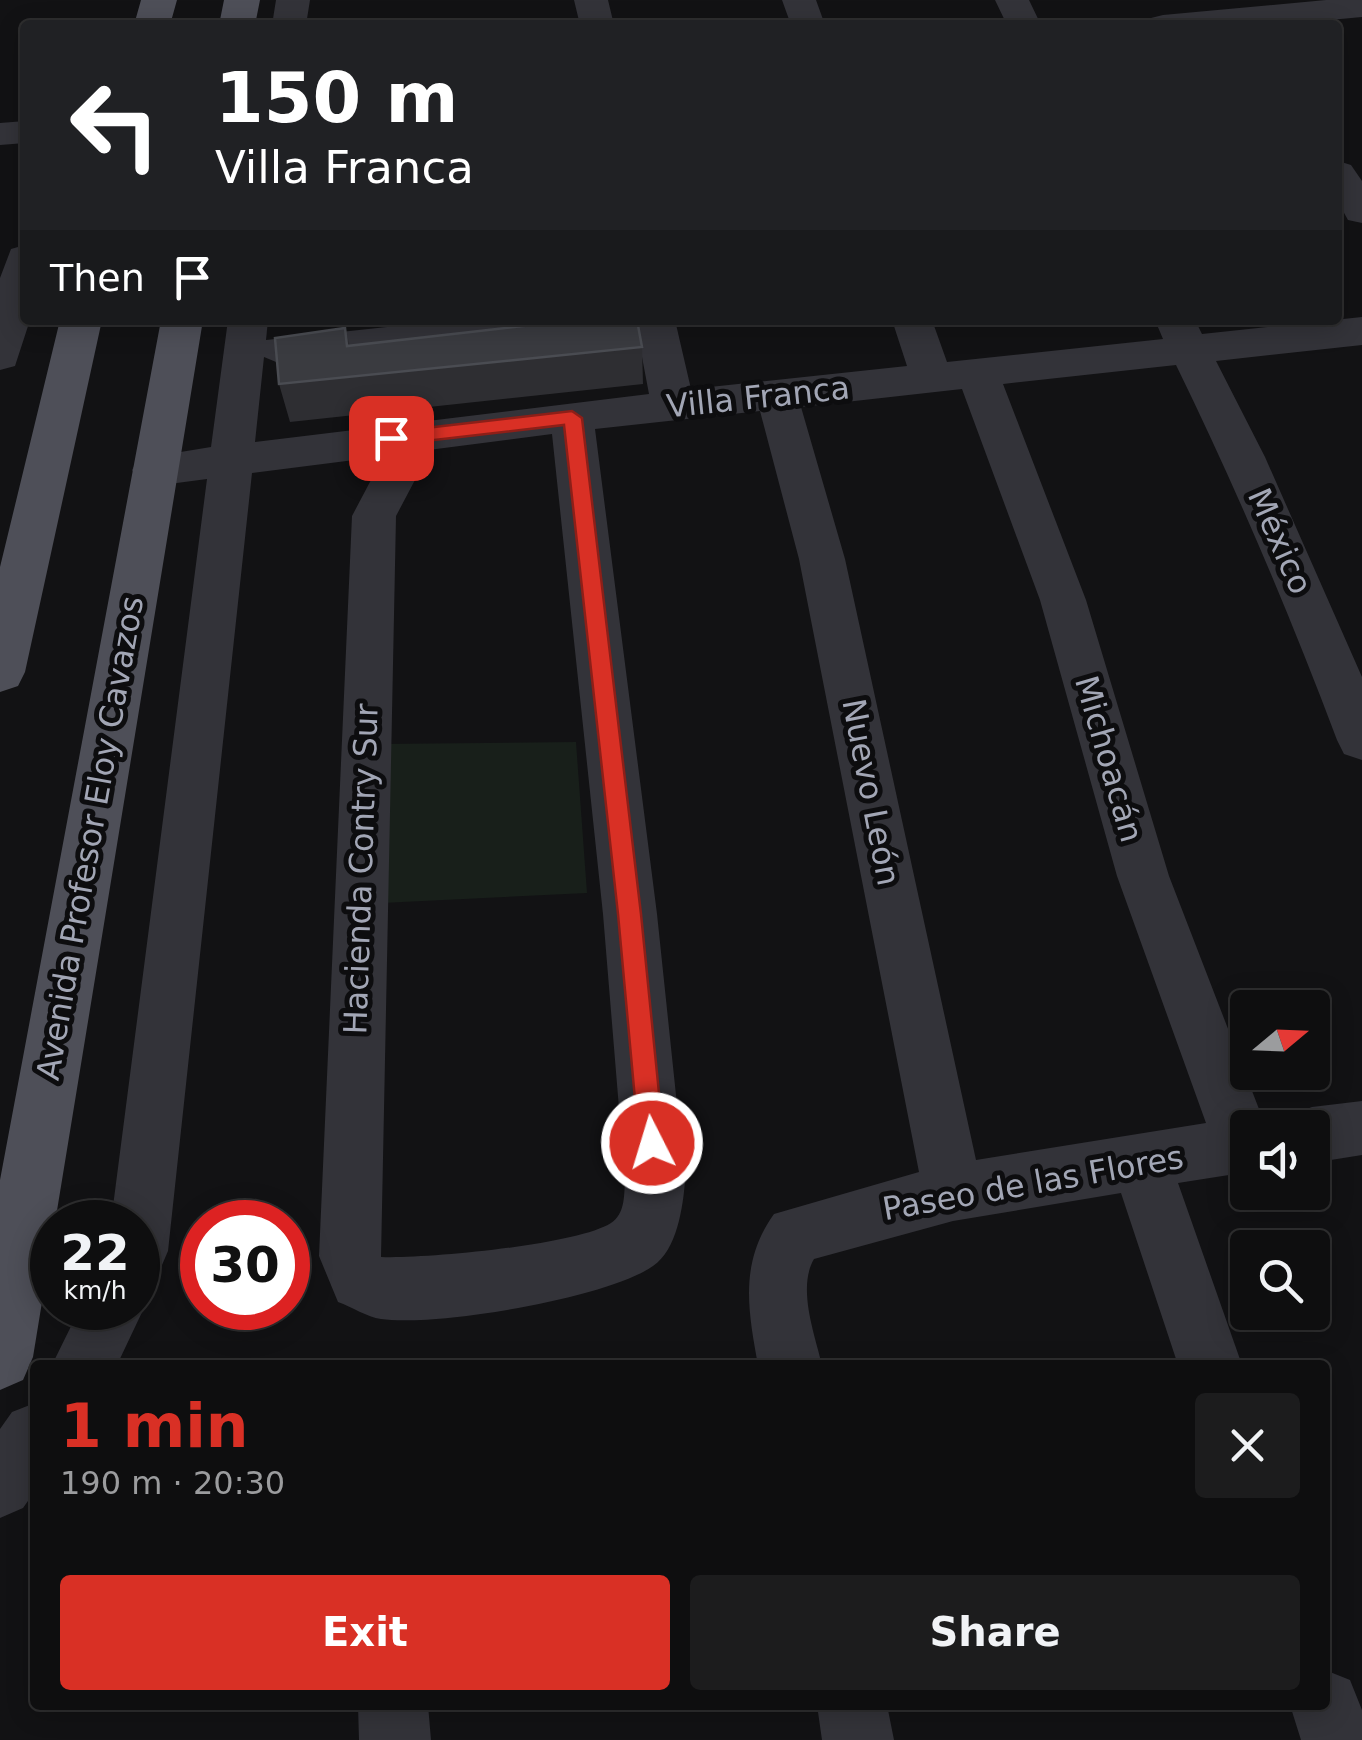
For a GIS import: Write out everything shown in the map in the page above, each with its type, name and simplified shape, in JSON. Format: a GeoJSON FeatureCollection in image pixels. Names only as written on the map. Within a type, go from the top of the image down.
{"type":"FeatureCollection","features":[{"type":"Feature","properties":{"kind":"main road"},"geometry":{"type":"LineString","coordinates":[[0,672],[11,573],[81,325]]}},
{"type":"Feature","properties":{"kind":"main road","name":"Avenida Profesor Eloy Cavazos"},"geometry":{"type":"LineString","coordinates":[[0,1357],[181,325]]}},
{"type":"Feature","properties":{"kind":"street"},"geometry":{"type":"LineString","coordinates":[[1196,20],[1362,7]]}},
{"type":"Feature","properties":{"kind":"street"},"geometry":{"type":"LineString","coordinates":[[1342,180],[1362,212]]}},
{"type":"Feature","properties":{"kind":"street"},"geometry":{"type":"LineString","coordinates":[[0,356],[20,278]]}},
{"type":"Feature","properties":{"kind":"street"},"geometry":{"type":"LineString","coordinates":[[144,1200],[246,337],[529,325]]}},
{"type":"Feature","properties":{"kind":"street"},"geometry":{"type":"LineString","coordinates":[[656,325],[672,406]]}},
{"type":"Feature","properties":{"kind":"street","name":"Michoacán"},"geometry":{"type":"LineString","coordinates":[[916,325],[955,376],[1064,600],[1143,876],[1232,1110]]}},
{"type":"Feature","properties":{"kind":"street","name":"Villa Franca"},"geometry":{"type":"LineString","coordinates":[[154,470],[391,438],[955,376],[1181,334],[1362,331]]}},
{"type":"Feature","properties":{"kind":"street","name":"México"},"geometry":{"type":"LineString","coordinates":[[1181,334],[1243,456],[1322,636],[1362,740]]}},
{"type":"Feature","properties":{"kind":"street","name":"Nuevo León"},"geometry":{"type":"LineString","coordinates":[[778,396],[834,615],[953,1192]]}},
{"type":"Feature","properties":{"kind":"street","name":"Hacienda Contry Sur"},"geometry":{"type":"LineString","coordinates":[[391,438],[393,480],[374,516],[349,1256],[360,1280],[381,1288],[510,1278],[601,1258],[632,1244],[652,1213],[655,1181],[628,894],[572,418]]}},
{"type":"Feature","properties":{"kind":"street"},"geometry":{"type":"LineString","coordinates":[[1330,1132],[1362,1128]]}},
{"type":"Feature","properties":{"kind":"street","name":"Paseo de las Flores"},"geometry":{"type":"LineString","coordinates":[[789,1360],[777,1292],[778,1265],[784,1247],[795,1236],[818,1226],[953,1192],[1230,1147]]}},
{"type":"Feature","properties":{"kind":"street"},"geometry":{"type":"LineString","coordinates":[[1141,1163],[1208,1360]]}},
{"type":"Feature","properties":{"kind":"street"},"geometry":{"type":"LineString","coordinates":[[87,1360],[102,1330]]}},
{"type":"Feature","properties":{"kind":"street"},"geometry":{"type":"LineString","coordinates":[[0,1484],[30,1441]]}},
{"type":"Feature","properties":{"kind":"street"},"geometry":{"type":"LineString","coordinates":[[394,1710],[395,1740]]}},
{"type":"Feature","properties":{"kind":"street"},"geometry":{"type":"LineString","coordinates":[[853,1710],[858,1740]]}},
{"type":"Feature","properties":{"kind":"street"},"geometry":{"type":"LineString","coordinates":[[1327,1710],[1336,1740]]}},
{"type":"Feature","properties":{"kind":"shaded area"},"geometry":{"type":"Polygon","coordinates":[[[576,742],[587,893],[382,903],[380,744],[576,742]]]}},
{"type":"Feature","properties":{"kind":"building"},"geometry":{"type":"Polygon","coordinates":[[[531,325],[638,325],[642,347],[279,384],[275,338],[345,328],[347,346],[531,325]]]}},
{"type":"Feature","properties":{"kind":"route"},"geometry":{"type":"LineString","coordinates":[[391,438],[572,418],[630,914],[652,1143]]}}]}
